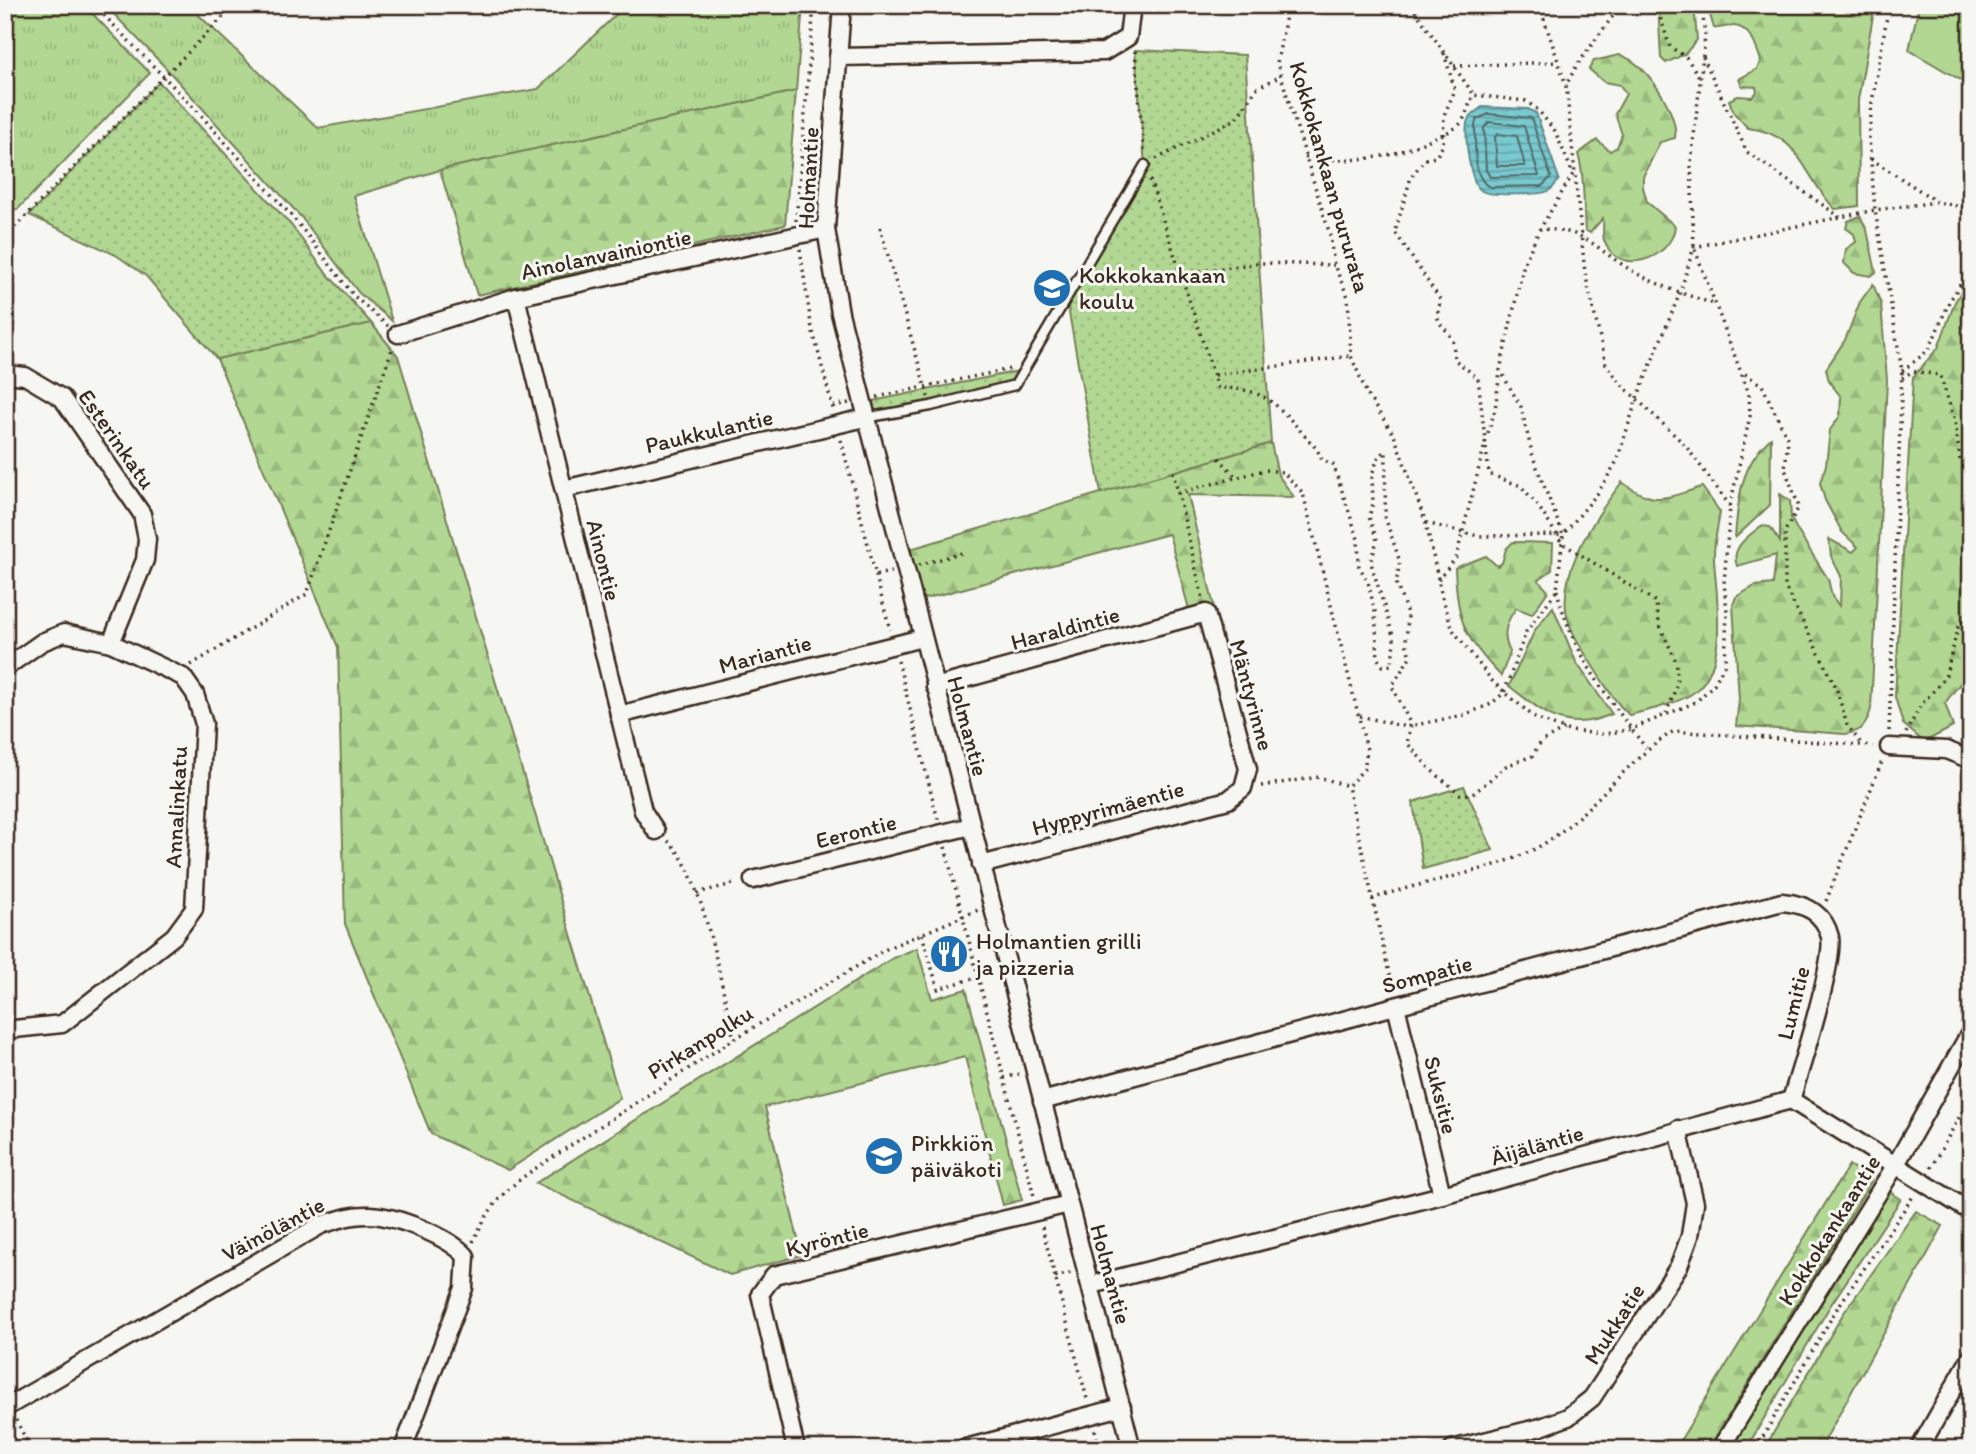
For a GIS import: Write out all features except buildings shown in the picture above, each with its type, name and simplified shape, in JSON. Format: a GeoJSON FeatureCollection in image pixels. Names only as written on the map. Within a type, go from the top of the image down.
{"type":"FeatureCollection","features":[{"type":"Feature","properties":{"kind":"street","name":"Holmantie"},"geometry":{"type":"LineString","coordinates":[[842,5],[826,229],[839,313],[1132,1449]]}},
{"type":"Feature","properties":{"kind":"street"},"geometry":{"type":"LineString","coordinates":[[838,57],[1104,52],[1128,37],[1132,5]]}},
{"type":"Feature","properties":{"kind":"street","name":"Ainolanvainiontie"},"geometry":{"type":"LineString","coordinates":[[398,334],[431,321],[516,297],[826,229]]}},
{"type":"Feature","properties":{"kind":"street","name":"Ainontie"},"geometry":{"type":"LineString","coordinates":[[516,297],[643,811],[656,831]]}},
{"type":"Feature","properties":{"kind":"street","name":"Esterinkatu"},"geometry":{"type":"LineString","coordinates":[[5,374],[25,376],[62,398],[142,514],[147,539],[145,560],[111,643]]}},
{"type":"Feature","properties":{"kind":"street","name":"Paukkulantie"},"geometry":{"type":"LineString","coordinates":[[564,489],[865,418]]}},
{"type":"Feature","properties":{"kind":"street","name":"Haraldintie"},"geometry":{"type":"LineString","coordinates":[[935,687],[1206,614]]}},
{"type":"Feature","properties":{"kind":"street","name":"Mäntyrinne"},"geometry":{"type":"LineString","coordinates":[[1206,614],[1248,769],[1243,788]]}},
{"type":"Feature","properties":{"kind":"street"},"geometry":{"type":"LineString","coordinates":[[5,668],[42,642],[64,633],[111,643],[178,673]]}},
{"type":"Feature","properties":{"kind":"street","name":"Mariantie"},"geometry":{"type":"LineString","coordinates":[[619,715],[893,643],[922,638]]}},
{"type":"Feature","properties":{"kind":"street","name":"Annalinkatu"},"geometry":{"type":"LineString","coordinates":[[5,1030],[62,1024],[174,936],[194,909],[204,724],[195,694],[178,673]]}},
{"type":"Feature","properties":{"kind":"street"},"geometry":{"type":"LineString","coordinates":[[1889,747],[1946,750],[1971,760]]}},
{"type":"Feature","properties":{"kind":"street","name":"Hyppyrimäentie"},"geometry":{"type":"LineString","coordinates":[[981,865],[1228,800],[1243,788]]}},
{"type":"Feature","properties":{"kind":"street","name":"Eerontie"},"geometry":{"type":"LineString","coordinates":[[753,880],[971,826]]}},
{"type":"Feature","properties":{"kind":"street","name":"Sompatie"},"geometry":{"type":"LineString","coordinates":[[1042,1101],[1782,902],[1798,903],[1821,916]]}},
{"type":"Feature","properties":{"kind":"street","name":"Lumitie"},"geometry":{"type":"LineString","coordinates":[[1791,1100],[1830,948],[1830,938],[1821,916]]}},
{"type":"Feature","properties":{"kind":"street","name":"Suksitie"},"geometry":{"type":"LineString","coordinates":[[1396,1006],[1442,1195]]}},
{"type":"Feature","properties":{"kind":"street","name":"Kokkokankaantie"},"geometry":{"type":"LineString","coordinates":[[1720,1449],[1895,1166],[1971,1031]]}},
{"type":"Feature","properties":{"kind":"street"},"geometry":{"type":"LineString","coordinates":[[1791,1100],[1922,1184],[1971,1212]]}},
{"type":"Feature","properties":{"kind":"street","name":"Äijäläntie"},"geometry":{"type":"LineString","coordinates":[[1091,1285],[1442,1195],[1791,1100]]}},
{"type":"Feature","properties":{"kind":"street","name":"Mukkatie"},"geometry":{"type":"LineString","coordinates":[[1452,1449],[1559,1420],[1592,1398],[1679,1266],[1690,1236],[1695,1203],[1678,1129]]}},
{"type":"Feature","properties":{"kind":"street","name":"Kyröntie"},"geometry":{"type":"LineString","coordinates":[[796,1449],[760,1294],[774,1275],[1069,1204]]}},
{"type":"Feature","properties":{"kind":"street","name":"Väinöläntie"},"geometry":{"type":"LineString","coordinates":[[6,1407],[321,1225],[348,1217],[372,1215],[439,1235],[454,1243],[466,1256]]}},
{"type":"Feature","properties":{"kind":"street"},"geometry":{"type":"LineString","coordinates":[[403,1449],[464,1288],[466,1256]]}},
{"type":"Feature","properties":{"kind":"street"},"geometry":{"type":"LineString","coordinates":[[1919,1449],[1971,1357]]}},
{"type":"Feature","properties":{"kind":"street"},"geometry":{"type":"LineString","coordinates":[[962,1449],[1122,1407]]}},
{"type":"Feature","properties":{"kind":"lane"},"geometry":{"type":"LineString","coordinates":[[865,418],[931,406],[1015,385],[1145,165]]}},
{"type":"Feature","properties":{"kind":"path"},"geometry":{"type":"LineString","coordinates":[[94,5],[297,222],[354,296],[398,334],[307,594],[178,673]]}},
{"type":"Feature","properties":{"kind":"path"},"geometry":{"type":"LineString","coordinates":[[5,237],[235,5]]}},
{"type":"Feature","properties":{"kind":"path"},"geometry":{"type":"LineString","coordinates":[[814,5],[796,219],[811,324],[1100,1449]]}},
{"type":"Feature","properties":{"kind":"path","name":"Kokkokankaan pururata"},"geometry":{"type":"LineString","coordinates":[[1288,5],[1277,63],[1331,235],[1334,265],[1348,297],[1352,356],[1368,396],[1394,435],[1426,523],[1452,630],[1504,693],[1535,718],[1564,729],[1605,734],[1632,729],[1696,702],[1714,684],[1725,664],[1727,611],[1724,583],[1730,506],[1750,415],[1749,394],[1743,373],[1694,247],[1690,163],[1705,37],[1702,5]]}},
{"type":"Feature","properties":{"kind":"path"},"geometry":{"type":"LineString","coordinates":[[1411,5],[1474,95],[1526,101],[1538,110],[1555,131],[1573,174]]}},
{"type":"Feature","properties":{"kind":"path"},"geometry":{"type":"LineString","coordinates":[[1547,5],[1544,16],[1566,85],[1573,174],[1587,285],[1606,364],[1620,383],[1685,446],[1730,506]]}},
{"type":"Feature","properties":{"kind":"path"},"geometry":{"type":"LineString","coordinates":[[1566,85],[1577,65],[1621,5]]}},
{"type":"Feature","properties":{"kind":"path"},"geometry":{"type":"LineString","coordinates":[[1656,5],[1670,47],[1686,57],[1700,78]]}},
{"type":"Feature","properties":{"kind":"path"},"geometry":{"type":"LineString","coordinates":[[1821,916],[1889,747],[1902,371],[1875,210],[1870,159],[1872,102],[1889,5]]}},
{"type":"Feature","properties":{"kind":"path"},"geometry":{"type":"LineString","coordinates":[[1128,37],[1135,50],[1145,165],[1218,388],[1239,388],[1268,397],[1317,449],[1322,460],[1333,464],[1358,539],[1359,566],[1368,582],[1375,612],[1378,659],[1382,666],[1392,665],[1394,639],[1371,563],[1377,540],[1369,517],[1373,504],[1373,474],[1379,456],[1386,451],[1385,517],[1400,562],[1396,583],[1408,616],[1406,642],[1410,657],[1392,686],[1411,726],[1407,743],[1430,769],[1460,794],[1473,794],[1506,766],[1532,756],[1541,742],[1564,729]]}},
{"type":"Feature","properties":{"kind":"path"},"geometry":{"type":"LineString","coordinates":[[1444,53],[1455,90],[1444,115],[1443,145],[1436,157],[1425,159],[1412,177],[1395,232],[1441,301],[1437,313],[1439,325],[1452,341],[1455,360],[1478,378],[1489,474],[1521,486],[1560,535]]}},
{"type":"Feature","properties":{"kind":"path"},"geometry":{"type":"LineString","coordinates":[[1702,56],[1747,152],[1840,217]]}},
{"type":"Feature","properties":{"kind":"path"},"geometry":{"type":"LineString","coordinates":[[1454,66],[1558,62]]}},
{"type":"Feature","properties":{"kind":"path"},"geometry":{"type":"LineString","coordinates":[[1145,165],[1236,119],[1257,88],[1281,76]]}},
{"type":"Feature","properties":{"kind":"path"},"geometry":{"type":"LineString","coordinates":[[1305,157],[1342,162],[1373,160],[1412,148],[1457,127],[1464,119],[1474,95]]}},
{"type":"Feature","properties":{"kind":"path"},"geometry":{"type":"LineString","coordinates":[[1870,159],[1937,202]]}},
{"type":"Feature","properties":{"kind":"path"},"geometry":{"type":"LineString","coordinates":[[1438,580],[1455,558],[1463,532],[1495,410],[1500,370],[1524,263],[1540,229],[1573,174]]}},
{"type":"Feature","properties":{"kind":"path"},"geometry":{"type":"LineString","coordinates":[[1426,523],[1478,536],[1560,535],[1597,494],[1617,461],[1637,398],[1680,293],[1694,247],[1875,210],[1937,202],[1971,209]]}},
{"type":"Feature","properties":{"kind":"path"},"geometry":{"type":"LineString","coordinates":[[880,227],[931,406]]}},
{"type":"Feature","properties":{"kind":"path"},"geometry":{"type":"LineString","coordinates":[[1540,229],[1559,229],[1590,239],[1624,266],[1680,293],[1715,305]]}},
{"type":"Feature","properties":{"kind":"path"},"geometry":{"type":"LineString","coordinates":[[1179,274],[1260,262],[1334,265]]}},
{"type":"Feature","properties":{"kind":"path"},"geometry":{"type":"LineString","coordinates":[[1902,371],[1929,351],[1949,302],[1971,268]]}},
{"type":"Feature","properties":{"kind":"path"},"geometry":{"type":"LineString","coordinates":[[1215,375],[1352,356]]}},
{"type":"Feature","properties":{"kind":"path"},"geometry":{"type":"LineString","coordinates":[[833,407],[1026,366]]}},
{"type":"Feature","properties":{"kind":"path"},"geometry":{"type":"LineString","coordinates":[[1500,370],[1521,407],[1534,457],[1560,535],[1562,543],[1557,590],[1564,619],[1613,706],[1646,748]]}},
{"type":"Feature","properties":{"kind":"path"},"geometry":{"type":"LineString","coordinates":[[1902,378],[1913,371],[1940,375],[1955,421],[1960,460],[1971,468]]}},
{"type":"Feature","properties":{"kind":"path"},"geometry":{"type":"LineString","coordinates":[[1743,373],[1762,385],[1788,440],[1785,469],[1800,507],[1785,531],[1786,587],[1836,687],[1847,725],[1864,746]]}},
{"type":"Feature","properties":{"kind":"path"},"geometry":{"type":"LineString","coordinates":[[1219,458],[1236,477]]}},
{"type":"Feature","properties":{"kind":"path"},"geometry":{"type":"LineString","coordinates":[[1178,493],[1265,470],[1283,472],[1303,493],[1367,750],[1364,769],[1348,786]]}},
{"type":"Feature","properties":{"kind":"path"},"geometry":{"type":"LineString","coordinates":[[1173,472],[1206,614]]}},
{"type":"Feature","properties":{"kind":"path"},"geometry":{"type":"LineString","coordinates":[[1562,543],[1656,602],[1657,618],[1672,646],[1679,674],[1676,691],[1665,715]]}},
{"type":"Feature","properties":{"kind":"path"},"geometry":{"type":"LineString","coordinates":[[904,569],[966,552]]}},
{"type":"Feature","properties":{"kind":"path"},"geometry":{"type":"LineString","coordinates":[[1360,716],[1411,726],[1464,715],[1491,704],[1504,693],[1526,632],[1557,590]]}},
{"type":"Feature","properties":{"kind":"path"},"geometry":{"type":"LineString","coordinates":[[1372,898],[1410,885],[1511,860],[1544,844],[1646,748],[1674,731],[1889,747],[1905,735],[1920,705],[1945,678],[1958,628],[1971,609]]}},
{"type":"Feature","properties":{"kind":"path"},"geometry":{"type":"LineString","coordinates":[[1243,788],[1319,777],[1348,786]]}},
{"type":"Feature","properties":{"kind":"path"},"geometry":{"type":"LineString","coordinates":[[1348,786],[1396,1006]]}},
{"type":"Feature","properties":{"kind":"path"},"geometry":{"type":"LineString","coordinates":[[656,831],[677,849],[697,893],[734,1039]]}},
{"type":"Feature","properties":{"kind":"path"},"geometry":{"type":"LineString","coordinates":[[697,893],[753,880]]}},
{"type":"Feature","properties":{"kind":"path","name":"Pirkanpolku"},"geometry":{"type":"LineString","coordinates":[[466,1256],[487,1211],[505,1190],[734,1039],[888,948],[991,904]]}},
{"type":"Feature","properties":{"kind":"path"},"geometry":{"type":"LineString","coordinates":[[922,934],[938,989],[978,977]]}},
{"type":"Feature","properties":{"kind":"path"},"geometry":{"type":"LineString","coordinates":[[1756,1449],[1836,1310],[1922,1184],[1971,1096]]}},
{"type":"Feature","properties":{"kind":"path"},"geometry":{"type":"LineString","coordinates":[[6,1407],[26,1434],[31,1449]]}},
{"type":"Feature","properties":{"kind":"green space"},"geometry":{"type":"Polygon","coordinates":[[[5,5],[84,5],[150,73],[17,210],[5,203],[5,5]]]}},
{"type":"Feature","properties":{"kind":"green space"},"geometry":{"type":"Polygon","coordinates":[[[105,5],[188,5],[318,128],[538,89],[626,5],[803,5],[796,91],[440,170],[354,196],[392,321],[359,293],[301,217],[105,5]]]}},
{"type":"Feature","properties":{"kind":"green space"},"geometry":{"type":"Polygon","coordinates":[[[1658,5],[1694,5],[1697,40],[1685,54],[1666,63],[1661,58],[1658,5]]]}},
{"type":"Feature","properties":{"kind":"green space"},"geometry":{"type":"Polygon","coordinates":[[[1707,5],[1875,5],[1858,100],[1859,206],[1835,209],[1791,148],[1766,132],[1748,128],[1734,113],[1729,100],[1738,96],[1752,97],[1757,92],[1756,87],[1742,86],[1739,79],[1757,69],[1761,61],[1752,38],[1744,29],[1732,26],[1714,28],[1707,5]]]}},
{"type":"Feature","properties":{"kind":"green space"},"geometry":{"type":"Polygon","coordinates":[[[1919,5],[1971,5],[1971,86],[1909,50],[1919,5]]]}},
{"type":"Feature","properties":{"kind":"green space"},"geometry":{"type":"Polygon","coordinates":[[[1135,50],[1245,55],[1271,443],[1101,493],[1066,296],[1145,165],[1135,50]]]}},
{"type":"Feature","properties":{"kind":"green space"},"geometry":{"type":"Polygon","coordinates":[[[1619,55],[1629,59],[1649,77],[1666,102],[1675,127],[1675,138],[1660,142],[1643,177],[1643,187],[1647,202],[1675,226],[1672,238],[1664,248],[1643,260],[1620,259],[1611,252],[1603,238],[1603,218],[1590,233],[1585,230],[1583,182],[1578,154],[1597,140],[1610,151],[1617,147],[1622,134],[1615,114],[1626,94],[1620,85],[1604,82],[1589,69],[1594,61],[1619,55]]]}},
{"type":"Feature","properties":{"kind":"green space"},"geometry":{"type":"Polygon","coordinates":[[[159,82],[291,225],[324,270],[371,323],[217,359],[146,276],[116,255],[29,215],[159,82]]]}},
{"type":"Feature","properties":{"kind":"green space"},"geometry":{"type":"Polygon","coordinates":[[[796,91],[785,225],[477,295],[440,170],[796,91]]]}},
{"type":"Feature","properties":{"kind":"green space"},"geometry":{"type":"Polygon","coordinates":[[[1860,216],[1867,230],[1876,272],[1871,276],[1854,273],[1844,263],[1846,249],[1856,242],[1854,234],[1846,228],[1848,221],[1860,216]]]}},
{"type":"Feature","properties":{"kind":"green space"},"geometry":{"type":"Polygon","coordinates":[[[1971,276],[1971,687],[1962,681],[1945,703],[1953,727],[1924,742],[1903,724],[1895,697],[1913,377],[1938,348],[1955,302],[1971,276]]]}},
{"type":"Feature","properties":{"kind":"green space"},"geometry":{"type":"Polygon","coordinates":[[[1873,284],[1881,304],[1887,380],[1871,709],[1862,727],[1856,732],[1845,734],[1736,726],[1739,699],[1733,605],[1736,597],[1755,586],[1773,584],[1776,555],[1737,566],[1736,553],[1746,538],[1761,526],[1770,527],[1780,542],[1780,494],[1790,501],[1791,518],[1828,579],[1832,596],[1840,607],[1841,576],[1831,556],[1829,539],[1853,552],[1858,547],[1842,532],[1825,500],[1820,483],[1826,465],[1830,430],[1840,416],[1841,397],[1829,381],[1826,369],[1845,340],[1860,302],[1873,284]]]}},
{"type":"Feature","properties":{"kind":"green space"},"geometry":{"type":"Polygon","coordinates":[[[371,323],[398,356],[620,1098],[508,1170],[431,1134],[345,924],[338,647],[217,359],[371,323]]]}},
{"type":"Feature","properties":{"kind":"green space"},"geometry":{"type":"Polygon","coordinates":[[[1019,371],[1013,382],[875,413],[873,401],[1019,371]]]}},
{"type":"Feature","properties":{"kind":"green space"},"geometry":{"type":"Polygon","coordinates":[[[1771,438],[1770,505],[1735,538],[1742,484],[1753,460],[1771,438]]]}},
{"type":"Feature","properties":{"kind":"green space"},"geometry":{"type":"Polygon","coordinates":[[[1271,443],[1278,475],[1294,497],[1188,495],[1214,607],[1190,613],[1169,534],[920,600],[907,550],[1271,443]]]}},
{"type":"Feature","properties":{"kind":"green space"},"geometry":{"type":"Polygon","coordinates":[[[1622,482],[1643,495],[1660,498],[1702,487],[1720,512],[1714,553],[1718,632],[1711,669],[1703,684],[1690,695],[1629,715],[1610,693],[1581,647],[1570,625],[1566,609],[1569,576],[1575,559],[1592,525],[1622,482]]]}},
{"type":"Feature","properties":{"kind":"green space"},"geometry":{"type":"Polygon","coordinates":[[[1513,542],[1553,543],[1552,570],[1538,580],[1548,591],[1532,614],[1516,608],[1509,619],[1505,635],[1510,652],[1501,676],[1478,651],[1465,628],[1458,602],[1455,568],[1486,556],[1497,566],[1502,563],[1506,549],[1513,542]]]}},
{"type":"Feature","properties":{"kind":"green space"},"geometry":{"type":"Polygon","coordinates":[[[1553,607],[1576,662],[1612,714],[1581,722],[1557,718],[1509,686],[1535,630],[1553,607]]]}},
{"type":"Feature","properties":{"kind":"green space"},"geometry":{"type":"Polygon","coordinates":[[[1464,786],[1493,850],[1423,869],[1413,802],[1464,786]]]}},
{"type":"Feature","properties":{"kind":"green space"},"geometry":{"type":"Polygon","coordinates":[[[917,948],[932,999],[966,989],[1022,1200],[1003,1205],[965,1057],[765,1107],[802,1255],[730,1275],[536,1183],[893,958],[917,948]]]}},
{"type":"Feature","properties":{"kind":"green space"},"geometry":{"type":"Polygon","coordinates":[[[1849,1165],[1872,1180],[1708,1449],[1675,1449],[1849,1165]]]}},
{"type":"Feature","properties":{"kind":"green space"},"geometry":{"type":"Polygon","coordinates":[[[1886,1189],[1901,1199],[1830,1306],[1746,1449],[1729,1449],[1886,1189]]]}},
{"type":"Feature","properties":{"kind":"green space"},"geometry":{"type":"Polygon","coordinates":[[[1916,1211],[1943,1226],[1820,1449],[1764,1449],[1843,1314],[1916,1211]]]}},
{"type":"Feature","properties":{"kind":"water"},"geometry":{"type":"Polygon","coordinates":[[[1482,107],[1528,109],[1536,113],[1559,179],[1551,189],[1536,193],[1504,194],[1482,191],[1474,179],[1469,160],[1467,123],[1482,107]]]}},
{"type":"Feature","properties":{"kind":"place","name":"Kokkokankaan koulu"},"geometry":{"type":"Point","coordinates":[1052,288]}},
{"type":"Feature","properties":{"kind":"place","name":"Holmantien grilli ja pizzeria"},"geometry":{"type":"Point","coordinates":[949,954]}},
{"type":"Feature","properties":{"kind":"place","name":"Pirkkiön päiväkoti"},"geometry":{"type":"Point","coordinates":[884,1156]}}]}
